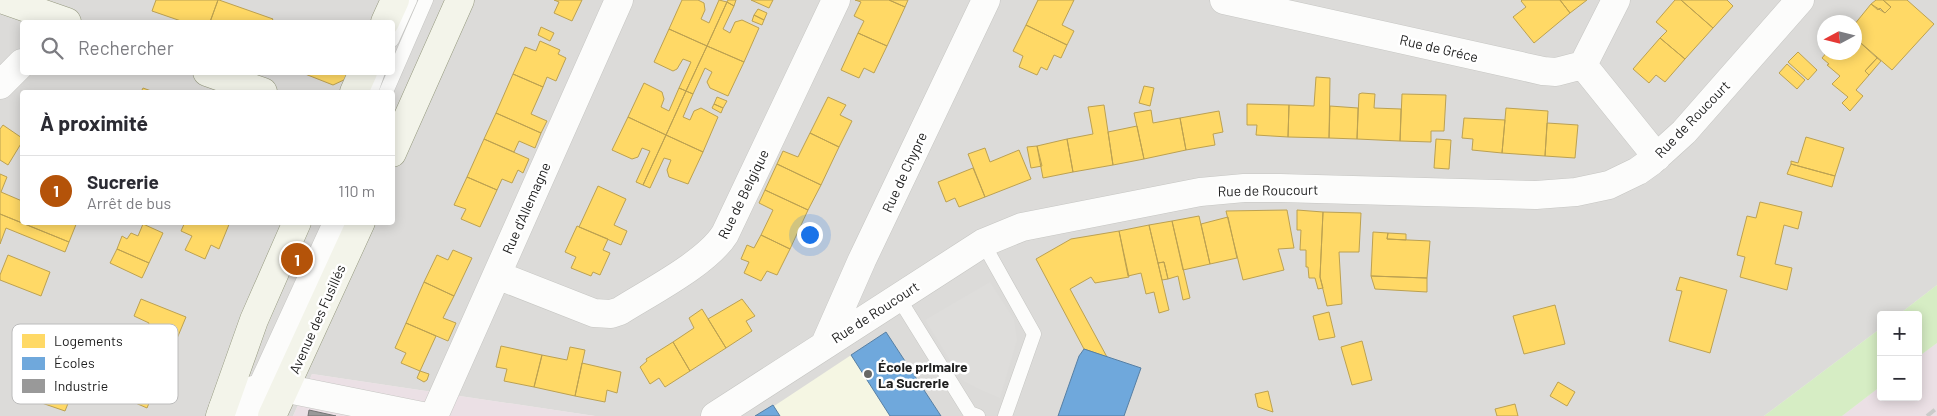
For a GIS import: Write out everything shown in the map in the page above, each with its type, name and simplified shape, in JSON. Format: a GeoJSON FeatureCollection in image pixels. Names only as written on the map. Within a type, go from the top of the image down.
{"type":"FeatureCollection","features":[{"type":"Feature","properties":{"kind":"main road"},"geometry":{"type":"LineString","coordinates":[[4,0],[59,20]]}},
{"type":"Feature","properties":{"kind":"main road"},"geometry":{"type":"LineString","coordinates":[[386,20],[395,0]]}},
{"type":"Feature","properties":{"kind":"main road"},"geometry":{"type":"LineString","coordinates":[[395,143],[460,0]]}},
{"type":"Feature","properties":{"kind":"main road"},"geometry":{"type":"LineString","coordinates":[[215,75],[257,90]]}},
{"type":"Feature","properties":{"kind":"main road"},"geometry":{"type":"LineString","coordinates":[[355,90],[362,75]]}},
{"type":"Feature","properties":{"kind":"main road"},"geometry":{"type":"LineString","coordinates":[[228,413],[254,320],[296,225]]}},
{"type":"Feature","properties":{"kind":"main road","name":"Avenue des Fusillés"},"geometry":{"type":"LineString","coordinates":[[272,416],[266,395],[358,225]]}},
{"type":"Feature","properties":{"kind":"street","name":"Rue d'Allemagne"},"geometry":{"type":"LineString","coordinates":[[434,416],[619,0]]}},
{"type":"Feature","properties":{"kind":"street","name":"Rue de Belgique"},"geometry":{"type":"LineString","coordinates":[[497,275],[594,313],[611,314],[620,312],[701,260],[719,244],[725,234],[836,0]]}},
{"type":"Feature","properties":{"kind":"street","name":"Rue de Chypre"},"geometry":{"type":"LineString","coordinates":[[825,344],[862,260],[986,0]]}},
{"type":"Feature","properties":{"kind":"street","name":"Rue de Gréce"},"geometry":{"type":"LineString","coordinates":[[1224,0],[1543,71],[1556,72],[1583,66]]}},
{"type":"Feature","properties":{"kind":"street"},"geometry":{"type":"LineString","coordinates":[[1616,0],[1583,66],[1657,157]]}},
{"type":"Feature","properties":{"kind":"street","name":"Rue de Roucourt"},"geometry":{"type":"LineString","coordinates":[[715,416],[983,242],[1007,232],[1038,223],[1222,190],[1280,188],[1536,195],[1576,192],[1609,185],[1624,178],[1657,157],[1684,132],[1800,0]]}},
{"type":"Feature","properties":{"kind":"street"},"geometry":{"type":"LineString","coordinates":[[0,85],[20,64]]}},
{"type":"Feature","properties":{"kind":"street"},"geometry":{"type":"LineString","coordinates":[[228,413],[235,398],[266,395],[422,416]]}},
{"type":"Feature","properties":{"kind":"lane"},"geometry":{"type":"LineString","coordinates":[[395,33],[410,0]]}},
{"type":"Feature","properties":{"kind":"lane"},"geometry":{"type":"LineString","coordinates":[[395,71],[426,0]]}},
{"type":"Feature","properties":{"kind":"lane"},"geometry":{"type":"LineString","coordinates":[[372,90],[377,75]]}},
{"type":"Feature","properties":{"kind":"lane"},"geometry":{"type":"LineString","coordinates":[[387,90],[393,75]]}},
{"type":"Feature","properties":{"kind":"lane"},"geometry":{"type":"LineString","coordinates":[[266,395],[329,225]]}},
{"type":"Feature","properties":{"kind":"lane"},"geometry":{"type":"LineString","coordinates":[[266,395],[344,225]]}},
{"type":"Feature","properties":{"kind":"lane"},"geometry":{"type":"LineString","coordinates":[[983,242],[1034,334],[1005,416]]}},
{"type":"Feature","properties":{"kind":"lane"},"geometry":{"type":"LineString","coordinates":[[898,297],[970,413],[978,416]]}},
{"type":"Feature","properties":{"kind":"shaded area"},"geometry":{"type":"Polygon","coordinates":[[[0,0],[1937,0],[1937,285],[1903,311],[1877,311],[1877,331],[1764,416],[595,416],[312,374],[293,416],[0,416],[0,0]]]}},
{"type":"Feature","properties":{"kind":"shaded area"},"geometry":{"type":"Polygon","coordinates":[[[990,282],[1014,319],[1017,340],[1000,398],[962,380],[925,320],[990,282]]]}},
{"type":"Feature","properties":{"kind":"shaded area","name":"École primaire La Sucrerie"},"geometry":{"type":"Polygon","coordinates":[[[886,332],[941,416],[759,416],[886,332]]]}},
{"type":"Feature","properties":{"kind":"shaded area"},"geometry":{"type":"Polygon","coordinates":[[[1937,343],[1937,416],[1842,416],[1877,389],[1877,401],[1922,401],[1922,354],[1937,343]]]}},
{"type":"Feature","properties":{"kind":"shaded area"},"geometry":{"type":"Polygon","coordinates":[[[312,374],[595,416],[293,416],[312,374]]]}},
{"type":"Feature","properties":{"kind":"green space"},"geometry":{"type":"Polygon","coordinates":[[[1937,285],[1937,343],[1922,354],[1922,311],[1903,311],[1937,285]]]}},
{"type":"Feature","properties":{"kind":"green space"},"geometry":{"type":"Polygon","coordinates":[[[1877,331],[1877,389],[1842,416],[1764,416],[1877,331]]]}},
{"type":"Feature","properties":{"kind":"building: Logements"},"geometry":{"type":"Polygon","coordinates":[[[156,0],[218,0],[211,20],[178,20],[152,11],[156,0]]]}},
{"type":"Feature","properties":{"kind":"building: Logements"},"geometry":{"type":"Polygon","coordinates":[[[218,0],[273,19],[272,20],[211,20],[218,0]]]}},
{"type":"Feature","properties":{"kind":"building: Logements"},"geometry":{"type":"Polygon","coordinates":[[[554,0],[582,0],[572,21],[554,13],[559,2],[554,0]]]}},
{"type":"Feature","properties":{"kind":"building: Logements"},"geometry":{"type":"Polygon","coordinates":[[[682,0],[698,0],[704,3],[705,10],[701,19],[709,23],[719,0],[727,2],[707,46],[669,29],[682,0]]]}},
{"type":"Feature","properties":{"kind":"building: Logements"},"geometry":{"type":"Polygon","coordinates":[[[728,0],[736,0],[734,6],[727,2],[728,0]]]}},
{"type":"Feature","properties":{"kind":"building: Logements"},"geometry":{"type":"Polygon","coordinates":[[[751,0],[773,0],[769,8],[751,0]]]}},
{"type":"Feature","properties":{"kind":"building: Logements"},"geometry":{"type":"Polygon","coordinates":[[[855,0],[889,0],[905,7],[887,46],[858,33],[864,21],[854,16],[861,2],[855,0]]]}},
{"type":"Feature","properties":{"kind":"building: Logements"},"geometry":{"type":"Polygon","coordinates":[[[889,0],[908,0],[905,7],[889,0]]]}},
{"type":"Feature","properties":{"kind":"building: Logements"},"geometry":{"type":"Polygon","coordinates":[[[1038,0],[1074,0],[1062,25],[1074,31],[1067,45],[1026,25],[1038,0]]]}},
{"type":"Feature","properties":{"kind":"building: Logements"},"geometry":{"type":"Polygon","coordinates":[[[1522,0],[1560,0],[1570,13],[1534,43],[1513,17],[1526,7],[1522,0]]]}},
{"type":"Feature","properties":{"kind":"building: Logements"},"geometry":{"type":"Polygon","coordinates":[[[1560,0],[1587,0],[1570,13],[1560,0]]]}},
{"type":"Feature","properties":{"kind":"building: Logements"},"geometry":{"type":"Polygon","coordinates":[[[1675,0],[1681,0],[1713,28],[1685,59],[1660,38],[1667,31],[1656,22],[1675,0]]]}},
{"type":"Feature","properties":{"kind":"building: Logements"},"geometry":{"type":"Polygon","coordinates":[[[1681,0],[1727,0],[1733,6],[1713,28],[1681,0]]]}},
{"type":"Feature","properties":{"kind":"building: Logements"},"geometry":{"type":"Polygon","coordinates":[[[1876,0],[1883,0],[1891,7],[1885,13],[1880,8],[1878,10],[1871,4],[1876,0]]]}},
{"type":"Feature","properties":{"kind":"building: Logements"},"geometry":{"type":"Polygon","coordinates":[[[1883,0],[1907,0],[1934,24],[1892,70],[1862,44],[1862,15],[1871,4],[1885,13],[1891,7],[1883,0]]]}},
{"type":"Feature","properties":{"kind":"building: Logements"},"geometry":{"type":"Polygon","coordinates":[[[727,2],[734,6],[723,29],[730,33],[735,22],[742,20],[759,28],[744,62],[707,46],[727,2]]]}},
{"type":"Feature","properties":{"kind":"building: Logements"},"geometry":{"type":"Polygon","coordinates":[[[758,9],[767,13],[764,20],[754,15],[758,9]]]}},
{"type":"Feature","properties":{"kind":"building: Logements"},"geometry":{"type":"Polygon","coordinates":[[[754,15],[764,20],[762,25],[752,21],[754,15]]]}},
{"type":"Feature","properties":{"kind":"building: Logements"},"geometry":{"type":"Polygon","coordinates":[[[1026,25],[1067,45],[1061,58],[1054,55],[1047,70],[1041,67],[1037,75],[1019,67],[1023,56],[1013,51],[1026,25]]]}},
{"type":"Feature","properties":{"kind":"building: Logements"},"geometry":{"type":"Polygon","coordinates":[[[541,27],[554,33],[550,41],[538,35],[541,27]]]}},
{"type":"Feature","properties":{"kind":"building: Logements"},"geometry":{"type":"Polygon","coordinates":[[[669,29],[707,46],[686,91],[679,88],[691,62],[683,59],[677,69],[673,71],[654,62],[669,29]]]}},
{"type":"Feature","properties":{"kind":"building: Logements"},"geometry":{"type":"Polygon","coordinates":[[[858,33],[887,46],[874,73],[864,68],[859,78],[841,70],[858,33]]]}},
{"type":"Feature","properties":{"kind":"building: Logements"},"geometry":{"type":"Polygon","coordinates":[[[1660,38],[1685,59],[1665,82],[1656,75],[1649,83],[1633,69],[1660,38]]]}},
{"type":"Feature","properties":{"kind":"building: Logements"},"geometry":{"type":"Polygon","coordinates":[[[540,41],[560,50],[558,54],[566,58],[556,81],[547,77],[543,87],[513,74],[525,47],[536,51],[540,41]]]}},
{"type":"Feature","properties":{"kind":"building: Logements"},"geometry":{"type":"Polygon","coordinates":[[[1862,44],[1877,58],[1865,71],[1869,75],[1856,90],[1863,96],[1850,111],[1842,103],[1848,97],[1832,84],[1840,76],[1827,65],[1829,64],[1824,60],[1862,60],[1862,44]]]}},
{"type":"Feature","properties":{"kind":"building: Logements"},"geometry":{"type":"Polygon","coordinates":[[[707,46],[744,62],[728,96],[710,88],[707,82],[712,72],[705,68],[693,94],[686,91],[707,46]]]}},
{"type":"Feature","properties":{"kind":"building: Logements"},"geometry":{"type":"Polygon","coordinates":[[[1798,52],[1817,70],[1808,80],[1788,62],[1798,52]]]}},
{"type":"Feature","properties":{"kind":"building: Logements"},"geometry":{"type":"Polygon","coordinates":[[[1877,58],[1881,61],[1869,75],[1865,71],[1877,58]]]}},
{"type":"Feature","properties":{"kind":"building: Logements"},"geometry":{"type":"Polygon","coordinates":[[[1787,64],[1805,80],[1797,89],[1779,73],[1787,64]]]}},
{"type":"Feature","properties":{"kind":"building: Logements"},"geometry":{"type":"Polygon","coordinates":[[[513,74],[543,87],[531,114],[547,121],[541,133],[496,113],[513,74]]]}},
{"type":"Feature","properties":{"kind":"building: Logements"},"geometry":{"type":"Polygon","coordinates":[[[308,75],[348,75],[346,79],[333,85],[308,75]]]}},
{"type":"Feature","properties":{"kind":"building: Logements"},"geometry":{"type":"Polygon","coordinates":[[[1316,77],[1330,78],[1329,138],[1288,137],[1289,105],[1314,106],[1316,77]]]}},
{"type":"Feature","properties":{"kind":"building: Logements"},"geometry":{"type":"Polygon","coordinates":[[[644,83],[662,92],[664,99],[661,107],[669,111],[679,88],[686,91],[666,135],[628,117],[644,83]]]}},
{"type":"Feature","properties":{"kind":"building: Logements"},"geometry":{"type":"Polygon","coordinates":[[[1144,86],[1154,88],[1150,106],[1139,103],[1144,86]]]}},
{"type":"Feature","properties":{"kind":"building: Logements"},"geometry":{"type":"Polygon","coordinates":[[[686,91],[693,94],[683,117],[690,120],[694,111],[701,108],[718,117],[703,152],[666,135],[686,91]]]}},
{"type":"Feature","properties":{"kind":"building: Logements"},"geometry":{"type":"Polygon","coordinates":[[[1359,94],[1375,94],[1374,108],[1401,109],[1400,141],[1357,139],[1359,94]]]}},
{"type":"Feature","properties":{"kind":"building: Logements"},"geometry":{"type":"Polygon","coordinates":[[[1402,94],[1446,95],[1444,131],[1431,131],[1431,142],[1400,141],[1402,94]]]}},
{"type":"Feature","properties":{"kind":"building: Logements"},"geometry":{"type":"Polygon","coordinates":[[[717,97],[727,101],[723,108],[714,104],[717,97]]]}},
{"type":"Feature","properties":{"kind":"building: Logements"},"geometry":{"type":"Polygon","coordinates":[[[828,97],[846,105],[840,115],[852,121],[839,147],[810,133],[828,97]]]}},
{"type":"Feature","properties":{"kind":"building: Logements"},"geometry":{"type":"Polygon","coordinates":[[[714,104],[723,108],[721,113],[712,108],[714,104]]]}},
{"type":"Feature","properties":{"kind":"building: Logements"},"geometry":{"type":"Polygon","coordinates":[[[1247,104],[1289,105],[1288,137],[1256,135],[1257,125],[1247,125],[1247,104]]]}},
{"type":"Feature","properties":{"kind":"building: Logements"},"geometry":{"type":"Polygon","coordinates":[[[1104,105],[1113,165],[1073,172],[1067,139],[1093,134],[1088,107],[1104,105]]]}},
{"type":"Feature","properties":{"kind":"building: Logements"},"geometry":{"type":"Polygon","coordinates":[[[1330,106],[1358,108],[1357,139],[1329,138],[1330,106]]]}},
{"type":"Feature","properties":{"kind":"building: Logements"},"geometry":{"type":"Polygon","coordinates":[[[1506,108],[1548,111],[1545,156],[1502,153],[1506,108]]]}},
{"type":"Feature","properties":{"kind":"building: Logements"},"geometry":{"type":"Polygon","coordinates":[[[1151,110],[1153,123],[1180,118],[1186,150],[1144,159],[1134,113],[1151,110]]]}},
{"type":"Feature","properties":{"kind":"building: Logements"},"geometry":{"type":"Polygon","coordinates":[[[1219,111],[1223,132],[1213,134],[1215,145],[1186,150],[1180,118],[1219,111]]]}},
{"type":"Feature","properties":{"kind":"building: Logements"},"geometry":{"type":"Polygon","coordinates":[[[496,113],[541,133],[535,148],[519,141],[514,152],[484,139],[496,113]]]}},
{"type":"Feature","properties":{"kind":"building: Logements"},"geometry":{"type":"Polygon","coordinates":[[[628,117],[666,135],[643,185],[636,182],[650,151],[642,148],[638,157],[632,159],[612,150],[628,117]]]}},
{"type":"Feature","properties":{"kind":"building: Logements"},"geometry":{"type":"Polygon","coordinates":[[[1464,118],[1505,120],[1502,153],[1472,150],[1473,139],[1462,138],[1464,118]]]}},
{"type":"Feature","properties":{"kind":"building: Logements"},"geometry":{"type":"Polygon","coordinates":[[[1547,123],[1578,125],[1575,158],[1545,156],[1547,123]]]}},
{"type":"Feature","properties":{"kind":"building: Logements"},"geometry":{"type":"Polygon","coordinates":[[[3,125],[20,137],[20,145],[8,165],[0,160],[0,129],[3,125]]]}},
{"type":"Feature","properties":{"kind":"building: Logements"},"geometry":{"type":"Polygon","coordinates":[[[1137,126],[1144,159],[1113,165],[1108,132],[1137,126]]]}},
{"type":"Feature","properties":{"kind":"building: Logements"},"geometry":{"type":"Polygon","coordinates":[[[810,133],[839,147],[821,185],[777,164],[783,151],[798,157],[810,133]]]}},
{"type":"Feature","properties":{"kind":"building: Logements"},"geometry":{"type":"Polygon","coordinates":[[[666,135],[703,152],[688,184],[669,177],[667,170],[671,160],[664,158],[650,188],[643,185],[666,135]]]}},
{"type":"Feature","properties":{"kind":"building: Logements"},"geometry":{"type":"Polygon","coordinates":[[[1806,137],[1844,148],[1835,176],[1791,164],[1791,161],[1798,163],[1806,137]]]}},
{"type":"Feature","properties":{"kind":"building: Logements"},"geometry":{"type":"Polygon","coordinates":[[[484,139],[529,159],[523,173],[518,170],[512,183],[502,179],[497,190],[467,177],[484,139]]]}},
{"type":"Feature","properties":{"kind":"building: Logements"},"geometry":{"type":"Polygon","coordinates":[[[1067,139],[1073,172],[1043,178],[1037,146],[1067,139]]]}},
{"type":"Feature","properties":{"kind":"building: Logements"},"geometry":{"type":"Polygon","coordinates":[[[1436,139],[1451,140],[1449,169],[1434,168],[1436,139]]]}},
{"type":"Feature","properties":{"kind":"building: Logements"},"geometry":{"type":"Polygon","coordinates":[[[1037,146],[1042,166],[1031,168],[1027,147],[1037,146]]]}},
{"type":"Feature","properties":{"kind":"building: Logements"},"geometry":{"type":"Polygon","coordinates":[[[985,148],[990,162],[1019,150],[1031,179],[985,197],[968,154],[985,148]]]}},
{"type":"Feature","properties":{"kind":"building: Logements"},"geometry":{"type":"Polygon","coordinates":[[[777,164],[821,185],[808,210],[765,190],[777,164]]]}},
{"type":"Feature","properties":{"kind":"building: Logements"},"geometry":{"type":"Polygon","coordinates":[[[1791,164],[1835,176],[1832,187],[1787,174],[1791,164]]]}},
{"type":"Feature","properties":{"kind":"building: Logements"},"geometry":{"type":"Polygon","coordinates":[[[973,168],[985,197],[959,207],[955,198],[946,202],[938,182],[973,168]]]}},
{"type":"Feature","properties":{"kind":"building: Logements"},"geometry":{"type":"Polygon","coordinates":[[[0,174],[7,177],[1,192],[20,200],[20,222],[0,214],[0,174]]]}},
{"type":"Feature","properties":{"kind":"building: Logements"},"geometry":{"type":"Polygon","coordinates":[[[467,177],[497,190],[480,227],[461,219],[466,209],[454,205],[467,177]]]}},
{"type":"Feature","properties":{"kind":"building: Logements"},"geometry":{"type":"Polygon","coordinates":[[[598,186],[626,199],[614,225],[627,231],[621,245],[579,227],[598,186]]]}},
{"type":"Feature","properties":{"kind":"building: Logements"},"geometry":{"type":"Polygon","coordinates":[[[765,190],[808,210],[790,249],[761,235],[773,210],[759,203],[765,190]]]}},
{"type":"Feature","properties":{"kind":"building: Logements"},"geometry":{"type":"Polygon","coordinates":[[[1760,202],[1802,212],[1798,229],[1784,225],[1775,264],[1792,268],[1787,290],[1740,277],[1745,257],[1737,255],[1747,216],[1756,218],[1760,202]]]}},
{"type":"Feature","properties":{"kind":"building: Logements"},"geometry":{"type":"Polygon","coordinates":[[[1287,210],[1294,248],[1278,249],[1284,270],[1243,280],[1226,211],[1287,210]]]}},
{"type":"Feature","properties":{"kind":"building: Logements"},"geometry":{"type":"Polygon","coordinates":[[[1297,210],[1323,212],[1320,277],[1323,288],[1318,289],[1315,278],[1309,278],[1308,267],[1306,267],[1306,250],[1300,250],[1301,230],[1297,230],[1297,210]]]}},
{"type":"Feature","properties":{"kind":"building: Logements"},"geometry":{"type":"Polygon","coordinates":[[[1323,212],[1361,213],[1359,252],[1339,252],[1342,304],[1327,306],[1320,277],[1323,212]]]}},
{"type":"Feature","properties":{"kind":"building: Logements"},"geometry":{"type":"Polygon","coordinates":[[[0,214],[20,222],[20,225],[27,225],[69,242],[65,252],[6,228],[0,244],[0,214]]]}},
{"type":"Feature","properties":{"kind":"building: Logements"},"geometry":{"type":"Polygon","coordinates":[[[1199,216],[1210,264],[1183,270],[1172,221],[1199,216]]]}},
{"type":"Feature","properties":{"kind":"building: Logements"},"geometry":{"type":"Polygon","coordinates":[[[1228,217],[1237,258],[1210,264],[1201,224],[1228,217]]]}},
{"type":"Feature","properties":{"kind":"building: Logements"},"geometry":{"type":"Polygon","coordinates":[[[1172,221],[1190,298],[1183,300],[1178,276],[1168,279],[1164,262],[1158,263],[1149,225],[1172,221]]]}},
{"type":"Feature","properties":{"kind":"building: Logements"},"geometry":{"type":"Polygon","coordinates":[[[27,225],[76,225],[69,242],[27,225]]]}},
{"type":"Feature","properties":{"kind":"building: Logements"},"geometry":{"type":"Polygon","coordinates":[[[143,225],[163,233],[149,263],[117,249],[122,236],[127,239],[131,233],[138,236],[143,225]]]}},
{"type":"Feature","properties":{"kind":"building: Logements"},"geometry":{"type":"Polygon","coordinates":[[[184,225],[229,225],[219,249],[211,245],[205,259],[185,250],[192,236],[181,231],[184,225]]]}},
{"type":"Feature","properties":{"kind":"building: Logements"},"geometry":{"type":"Polygon","coordinates":[[[1149,225],[1169,310],[1159,313],[1154,292],[1146,294],[1141,273],[1128,276],[1119,231],[1149,225]]]}},
{"type":"Feature","properties":{"kind":"building: Logements"},"geometry":{"type":"Polygon","coordinates":[[[577,226],[608,239],[603,250],[610,253],[600,275],[593,272],[591,276],[571,268],[576,257],[565,252],[577,226]]]}},
{"type":"Feature","properties":{"kind":"building: Logements"},"geometry":{"type":"Polygon","coordinates":[[[1119,231],[1129,277],[1095,283],[1091,277],[1070,289],[1107,357],[1084,349],[1036,259],[1071,239],[1119,231]]]}},
{"type":"Feature","properties":{"kind":"building: Logements"},"geometry":{"type":"Polygon","coordinates":[[[1373,232],[1388,233],[1387,239],[1430,241],[1427,278],[1371,276],[1373,232]]]}},
{"type":"Feature","properties":{"kind":"building: Logements"},"geometry":{"type":"Polygon","coordinates":[[[1388,233],[1406,234],[1406,240],[1387,239],[1388,233]]]}},
{"type":"Feature","properties":{"kind":"building: Logements"},"geometry":{"type":"Polygon","coordinates":[[[761,235],[790,249],[777,275],[767,271],[761,281],[744,273],[749,262],[741,259],[747,245],[754,248],[761,235]]]}},
{"type":"Feature","properties":{"kind":"building: Logements"},"geometry":{"type":"Polygon","coordinates":[[[117,249],[149,263],[142,278],[110,263],[117,249]]]}},
{"type":"Feature","properties":{"kind":"building: Logements"},"geometry":{"type":"Polygon","coordinates":[[[453,250],[472,258],[454,296],[424,282],[437,255],[448,260],[453,250]]]}},
{"type":"Feature","properties":{"kind":"building: Logements"},"geometry":{"type":"Polygon","coordinates":[[[8,255],[50,272],[41,296],[0,280],[0,275],[8,255]]]}},
{"type":"Feature","properties":{"kind":"building: Logements"},"geometry":{"type":"Polygon","coordinates":[[[1164,262],[1168,279],[1162,280],[1158,263],[1164,262]]]}},
{"type":"Feature","properties":{"kind":"building: Logements"},"geometry":{"type":"Polygon","coordinates":[[[1371,276],[1427,278],[1427,292],[1375,289],[1371,276]]]}},
{"type":"Feature","properties":{"kind":"building: Logements"},"geometry":{"type":"Polygon","coordinates":[[[1680,277],[1727,290],[1710,353],[1669,341],[1682,291],[1676,290],[1680,277]]]}},
{"type":"Feature","properties":{"kind":"building: Logements"},"geometry":{"type":"Polygon","coordinates":[[[424,282],[454,296],[443,318],[456,323],[448,341],[406,323],[424,282]]]}},
{"type":"Feature","properties":{"kind":"building: Logements"},"geometry":{"type":"Polygon","coordinates":[[[141,299],[186,317],[178,336],[178,324],[149,324],[134,316],[141,299]]]}},
{"type":"Feature","properties":{"kind":"building: Logements"},"geometry":{"type":"Polygon","coordinates":[[[742,299],[755,316],[746,321],[752,331],[726,348],[708,319],[742,299]]]}},
{"type":"Feature","properties":{"kind":"building: Logements"},"geometry":{"type":"Polygon","coordinates":[[[1555,305],[1565,344],[1524,354],[1513,316],[1555,305]]]}},
{"type":"Feature","properties":{"kind":"building: Logements"},"geometry":{"type":"Polygon","coordinates":[[[702,309],[726,348],[690,371],[673,342],[694,328],[689,318],[702,309]]]}},
{"type":"Feature","properties":{"kind":"building: Logements"},"geometry":{"type":"Polygon","coordinates":[[[1329,312],[1335,337],[1319,340],[1313,316],[1329,312]]]}},
{"type":"Feature","properties":{"kind":"building: Logements"},"geometry":{"type":"Polygon","coordinates":[[[406,323],[436,336],[420,371],[401,363],[406,353],[395,348],[406,323]]]}},
{"type":"Feature","properties":{"kind":"building: Logements"},"geometry":{"type":"Polygon","coordinates":[[[1362,341],[1372,380],[1352,385],[1341,347],[1362,341]]]}},
{"type":"Feature","properties":{"kind":"building: Logements"},"geometry":{"type":"Polygon","coordinates":[[[673,342],[690,371],[665,387],[659,378],[650,384],[640,367],[647,361],[646,359],[673,342]]]}},
{"type":"Feature","properties":{"kind":"building: Logements"},"geometry":{"type":"Polygon","coordinates":[[[501,346],[542,355],[534,387],[504,381],[507,369],[496,367],[501,346]]]}},
{"type":"Feature","properties":{"kind":"building: Logements"},"geometry":{"type":"Polygon","coordinates":[[[570,347],[585,350],[575,396],[534,387],[542,355],[567,360],[570,347]]]}},
{"type":"Feature","properties":{"kind":"building: Logements"},"geometry":{"type":"Polygon","coordinates":[[[582,363],[621,372],[617,393],[607,390],[605,402],[575,396],[582,363]]]}},
{"type":"Feature","properties":{"kind":"building: Logements"},"geometry":{"type":"Polygon","coordinates":[[[420,371],[429,374],[424,382],[417,378],[420,371]]]}},
{"type":"Feature","properties":{"kind":"building: Logements"},"geometry":{"type":"Polygon","coordinates":[[[1558,382],[1575,392],[1567,406],[1550,396],[1558,382]]]}},
{"type":"Feature","properties":{"kind":"building: Logements"},"geometry":{"type":"Polygon","coordinates":[[[1268,391],[1273,412],[1258,407],[1255,394],[1268,391]]]}},
{"type":"Feature","properties":{"kind":"building: Logements"},"geometry":{"type":"Polygon","coordinates":[[[45,404],[68,404],[65,411],[45,404]]]}},
{"type":"Feature","properties":{"kind":"building: Logements"},"geometry":{"type":"Polygon","coordinates":[[[138,404],[149,404],[147,408],[138,404]]]}},
{"type":"Feature","properties":{"kind":"building: Logements"},"geometry":{"type":"Polygon","coordinates":[[[1515,404],[1518,416],[1497,416],[1495,409],[1515,404]]]}},
{"type":"Feature","properties":{"kind":"building: Écoles"},"geometry":{"type":"Polygon","coordinates":[[[886,332],[941,416],[890,416],[851,355],[886,332]]]}},
{"type":"Feature","properties":{"kind":"building: Écoles"},"geometry":{"type":"Polygon","coordinates":[[[1084,349],[1141,368],[1124,416],[1058,416],[1079,356],[1084,349]]]}},
{"type":"Feature","properties":{"kind":"building: Écoles"},"geometry":{"type":"Polygon","coordinates":[[[773,405],[780,416],[755,416],[773,405]]]}},
{"type":"Feature","properties":{"kind":"building: Industrie"},"geometry":{"type":"Polygon","coordinates":[[[309,410],[336,416],[308,416],[309,410]]]}},
{"type":"Feature","properties":{"kind":"railway"},"geometry":{"type":"LineString","coordinates":[[1927,416],[1937,408]]}},
{"type":"Feature","properties":{"kind":"place","name":"Sucrerie"},"geometry":{"type":"Point","coordinates":[297,259]}},
{"type":"Feature","properties":{"kind":"place","name":"École primaire La Sucrerie"},"geometry":{"type":"Point","coordinates":[868,374]}}]}
